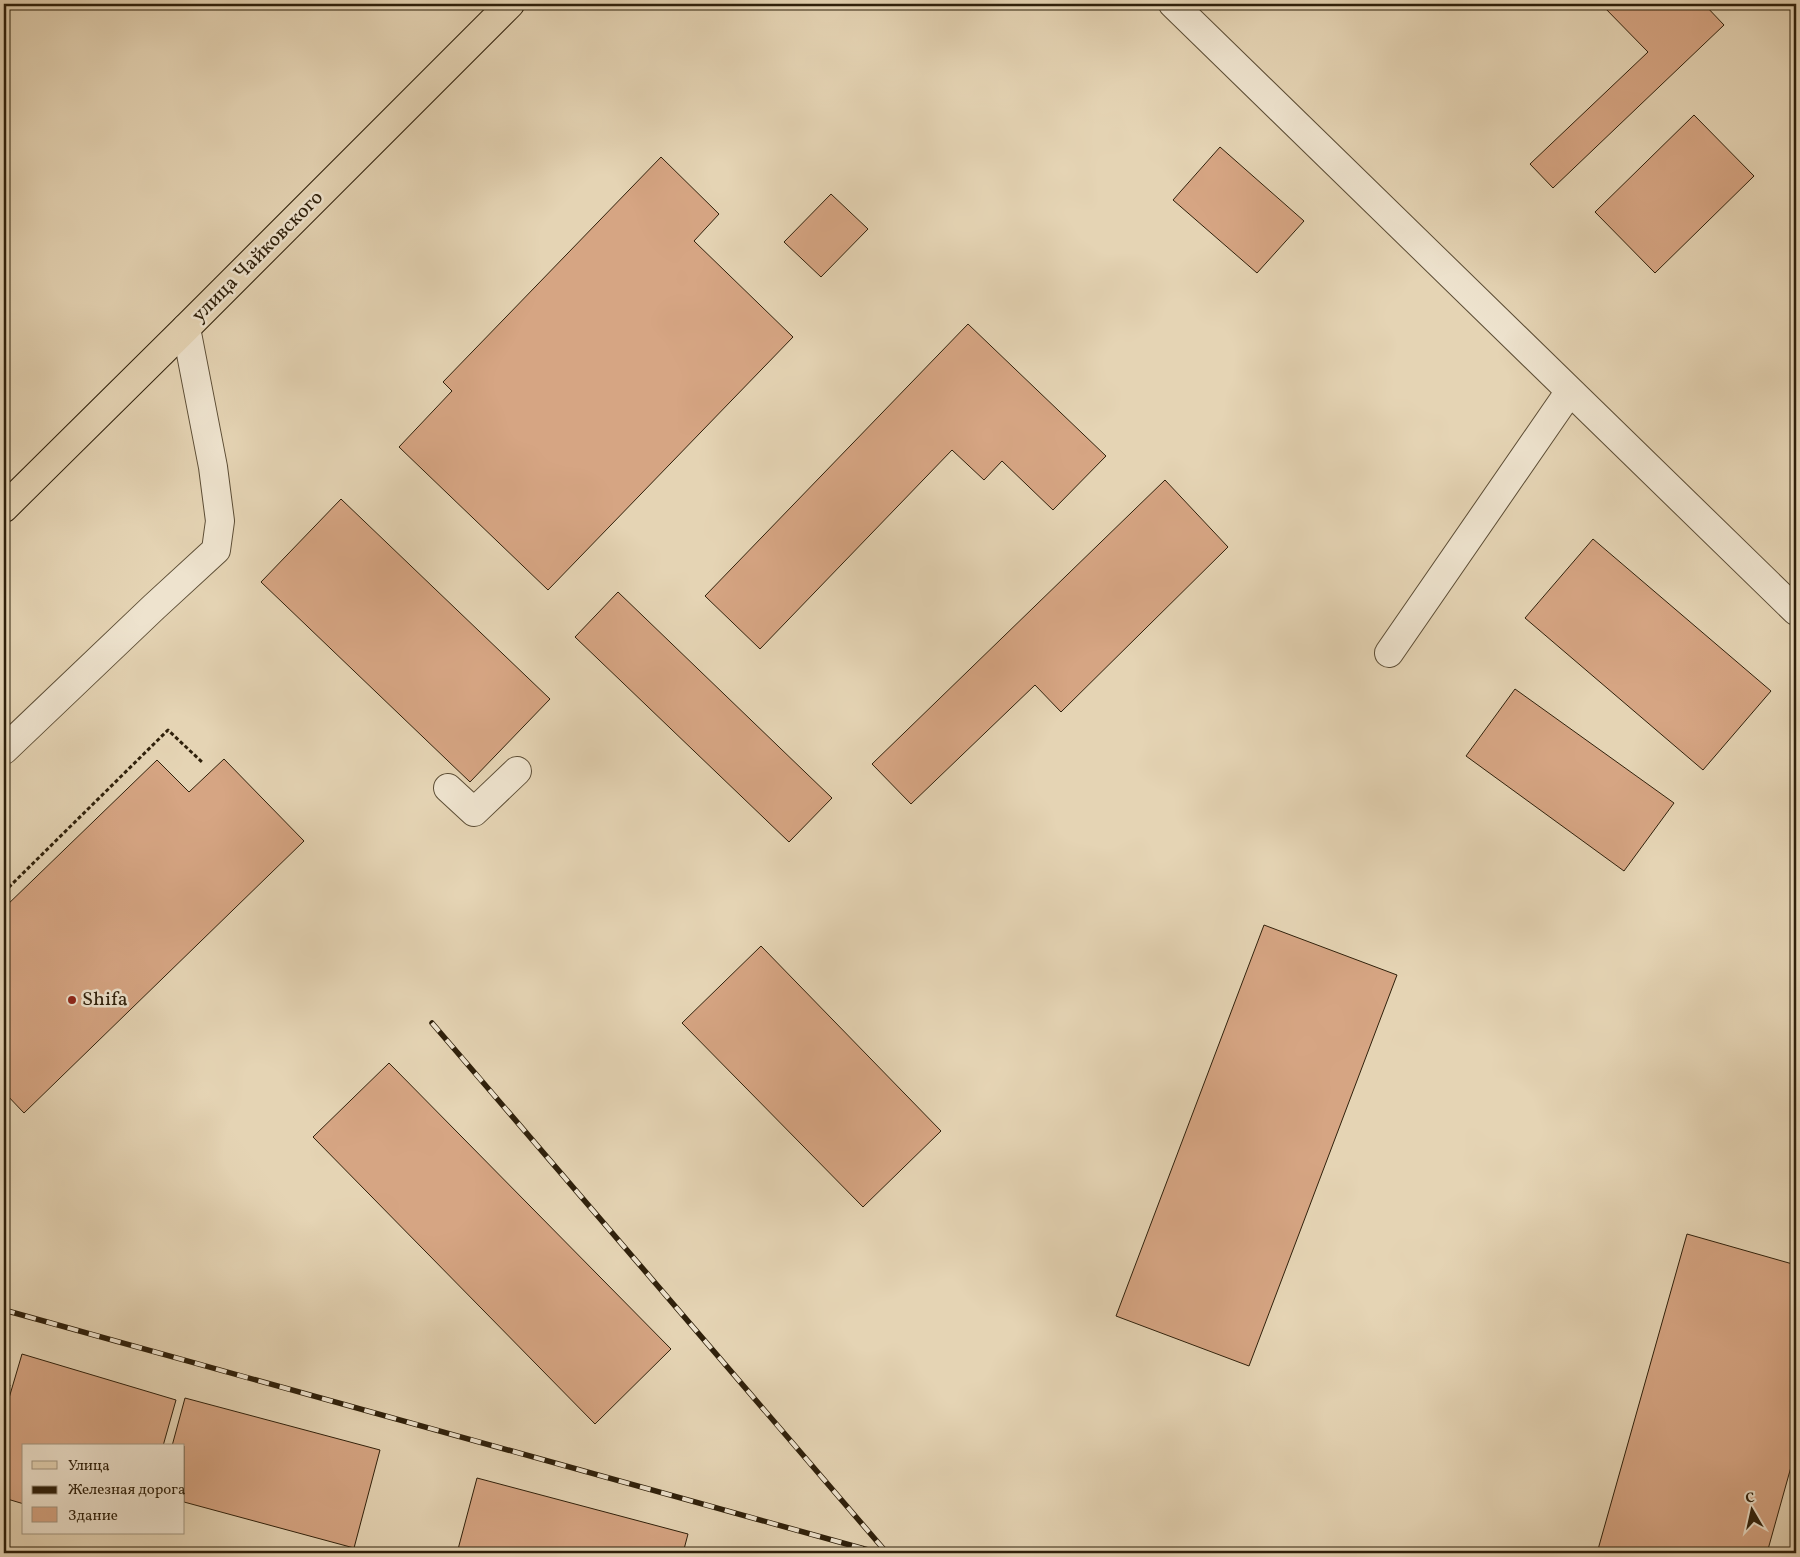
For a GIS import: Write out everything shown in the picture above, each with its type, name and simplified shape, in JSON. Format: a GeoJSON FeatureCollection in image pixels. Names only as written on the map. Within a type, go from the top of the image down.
{"type":"FeatureCollection","features":[{"type":"Feature","properties":{"kind":"main road","name":"улица Чайковского"},"geometry":{"type":"LineString","coordinates":[[4,508],[510,4]]}},
{"type":"Feature","properties":{"kind":"lane"},"geometry":{"type":"LineString","coordinates":[[1173,4],[1796,611]]}},
{"type":"Feature","properties":{"kind":"lane"},"geometry":{"type":"LineString","coordinates":[[4,750],[216,550],[220,521],[213,467],[186,328]]}},
{"type":"Feature","properties":{"kind":"lane"},"geometry":{"type":"LineString","coordinates":[[1389,654],[1570,391]]}},
{"type":"Feature","properties":{"kind":"lane"},"geometry":{"type":"LineString","coordinates":[[448,788],[474,812],[518,771]]}},
{"type":"Feature","properties":{"kind":"path"},"geometry":{"type":"LineString","coordinates":[[4,892],[168,730],[203,763]]}},
{"type":"Feature","properties":{"kind":"building"},"geometry":{"type":"Polygon","coordinates":[[[1601,4],[1704,4],[1724,25],[1553,188],[1530,164],[1648,52],[1601,4]]]}},
{"type":"Feature","properties":{"kind":"building"},"geometry":{"type":"Polygon","coordinates":[[[1694,115],[1754,176],[1655,273],[1595,212],[1694,115]]]}},
{"type":"Feature","properties":{"kind":"building"},"geometry":{"type":"Polygon","coordinates":[[[1220,147],[1304,221],[1257,273],[1173,200],[1220,147]]]}},
{"type":"Feature","properties":{"kind":"building"},"geometry":{"type":"Polygon","coordinates":[[[661,157],[719,214],[694,241],[793,337],[548,590],[399,447],[452,391],[443,382],[661,157]]]}},
{"type":"Feature","properties":{"kind":"building"},"geometry":{"type":"Polygon","coordinates":[[[831,194],[868,229],[821,277],[784,242],[831,194]]]}},
{"type":"Feature","properties":{"kind":"building"},"geometry":{"type":"Polygon","coordinates":[[[968,324],[1106,456],[1053,510],[1002,461],[984,480],[952,450],[760,649],[705,596],[968,324]]]}},
{"type":"Feature","properties":{"kind":"building"},"geometry":{"type":"Polygon","coordinates":[[[1165,480],[1228,547],[1061,712],[1035,685],[911,804],[872,764],[1165,480]]]}},
{"type":"Feature","properties":{"kind":"building"},"geometry":{"type":"Polygon","coordinates":[[[341,499],[550,699],[470,782],[261,582],[341,499]]]}},
{"type":"Feature","properties":{"kind":"building"},"geometry":{"type":"Polygon","coordinates":[[[1593,539],[1771,691],[1703,770],[1525,618],[1593,539]]]}},
{"type":"Feature","properties":{"kind":"building"},"geometry":{"type":"Polygon","coordinates":[[[618,592],[832,798],[789,842],[575,637],[618,592]]]}},
{"type":"Feature","properties":{"kind":"building"},"geometry":{"type":"Polygon","coordinates":[[[1515,689],[1674,803],[1624,871],[1466,756],[1515,689]]]}},
{"type":"Feature","properties":{"kind":"building","name":"Shifa"},"geometry":{"type":"Polygon","coordinates":[[[224,759],[304,841],[24,1113],[4,1092],[4,908],[157,760],[189,792],[224,759]]]}},
{"type":"Feature","properties":{"kind":"building"},"geometry":{"type":"Polygon","coordinates":[[[1264,925],[1397,975],[1249,1366],[1116,1316],[1264,925]]]}},
{"type":"Feature","properties":{"kind":"building"},"geometry":{"type":"Polygon","coordinates":[[[761,946],[941,1131],[863,1207],[682,1023],[761,946]]]}},
{"type":"Feature","properties":{"kind":"building"},"geometry":{"type":"Polygon","coordinates":[[[389,1063],[671,1349],[595,1424],[313,1137],[389,1063]]]}},
{"type":"Feature","properties":{"kind":"building"},"geometry":{"type":"Polygon","coordinates":[[[1687,1234],[1796,1265],[1796,1449],[1767,1553],[1597,1553],[1687,1234]]]}},
{"type":"Feature","properties":{"kind":"building"},"geometry":{"type":"Polygon","coordinates":[[[22,1354],[176,1400],[164,1444],[22,1444],[22,1503],[4,1498],[4,1415],[22,1354]]]}},
{"type":"Feature","properties":{"kind":"building"},"geometry":{"type":"Polygon","coordinates":[[[4,1383],[10,1385],[4,1405],[4,1383]]]}},
{"type":"Feature","properties":{"kind":"building"},"geometry":{"type":"Polygon","coordinates":[[[185,1398],[380,1450],[354,1548],[185,1502],[185,1444],[173,1444],[185,1398]]]}},
{"type":"Feature","properties":{"kind":"building"},"geometry":{"type":"Polygon","coordinates":[[[477,1478],[688,1534],[683,1553],[457,1553],[477,1478]]]}},
{"type":"Feature","properties":{"kind":"railway"},"geometry":{"type":"LineString","coordinates":[[432,1023],[887,1553]]}},
{"type":"Feature","properties":{"kind":"railway"},"geometry":{"type":"LineString","coordinates":[[4,1310],[879,1553]]}},
{"type":"Feature","properties":{"kind":"place","name":"Shifa"},"geometry":{"type":"Point","coordinates":[72,1000]}}]}
